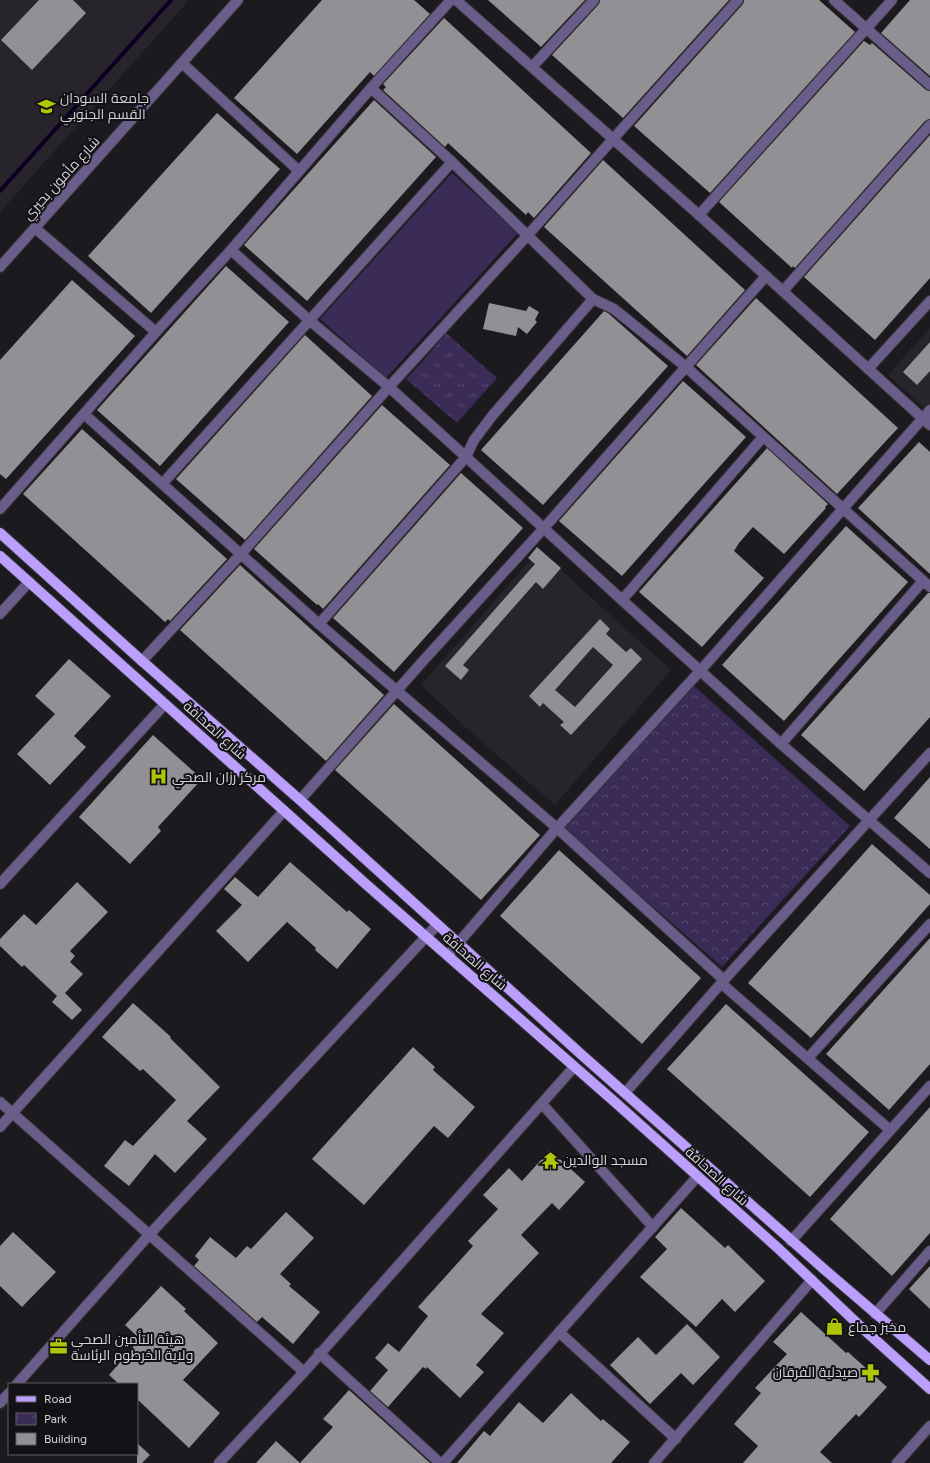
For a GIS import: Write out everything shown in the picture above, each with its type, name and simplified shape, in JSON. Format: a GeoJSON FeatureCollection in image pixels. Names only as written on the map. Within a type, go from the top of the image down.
{"type":"FeatureCollection","features":[{"type":"Feature","properties":{"kind":"main road","name":"شارع الصحافة"},"geometry":{"type":"LineString","coordinates":[[0,533],[791,1241],[930,1360]]}},
{"type":"Feature","properties":{"kind":"main road","name":"شارع الصحافة"},"geometry":{"type":"LineString","coordinates":[[0,556],[284,811],[616,1103],[930,1388]]}},
{"type":"Feature","properties":{"kind":"street","name":"شارع مأمون بحيري"},"geometry":{"type":"LineString","coordinates":[[0,267],[238,0]]}},
{"type":"Feature","properties":{"kind":"street"},"geometry":{"type":"LineString","coordinates":[[0,508],[231,250],[371,88],[451,0]]}},
{"type":"Feature","properties":{"kind":"street"},"geometry":{"type":"LineString","coordinates":[[456,0],[699,215],[868,370],[926,421]]}},
{"type":"Feature","properties":{"kind":"street"},"geometry":{"type":"LineString","coordinates":[[532,68],[594,0]]}},
{"type":"Feature","properties":{"kind":"street"},"geometry":{"type":"LineString","coordinates":[[142,661],[241,554],[389,387],[527,236],[738,0]]}},
{"type":"Feature","properties":{"kind":"street"},"geometry":{"type":"LineString","coordinates":[[834,0],[930,86]]}},
{"type":"Feature","properties":{"kind":"street"},"geometry":{"type":"LineString","coordinates":[[699,215],[892,0]]}},
{"type":"Feature","properties":{"kind":"street"},"geometry":{"type":"LineString","coordinates":[[182,63],[299,171]]}},
{"type":"Feature","properties":{"kind":"street"},"geometry":{"type":"LineString","coordinates":[[371,88],[452,162],[593,299],[614,310],[686,367],[927,584],[781,744]]}},
{"type":"Feature","properties":{"kind":"street"},"geometry":{"type":"LineString","coordinates":[[783,291],[930,125]]}},
{"type":"Feature","properties":{"kind":"street"},"geometry":{"type":"LineString","coordinates":[[163,483],[452,162]]}},
{"type":"Feature","properties":{"kind":"street"},"geometry":{"type":"LineString","coordinates":[[35,228],[156,332]]}},
{"type":"Feature","properties":{"kind":"street"},"geometry":{"type":"LineString","coordinates":[[231,250],[309,320],[389,387],[781,744],[930,873]]}},
{"type":"Feature","properties":{"kind":"street"},"geometry":{"type":"LineString","coordinates":[[300,800],[544,528],[766,276]]}},
{"type":"Feature","properties":{"kind":"street"},"geometry":{"type":"LineString","coordinates":[[319,624],[466,457],[474,440],[492,416],[593,299]]}},
{"type":"Feature","properties":{"kind":"street"},"geometry":{"type":"LineString","coordinates":[[868,370],[930,301]]}},
{"type":"Feature","properties":{"kind":"street"},"geometry":{"type":"LineString","coordinates":[[448,955],[557,828],[700,671],[842,508],[926,421],[930,410]]}},
{"type":"Feature","properties":{"kind":"street"},"geometry":{"type":"LineString","coordinates":[[84,414],[319,624],[557,828],[723,982],[890,1130]]}},
{"type":"Feature","properties":{"kind":"street"},"geometry":{"type":"LineString","coordinates":[[622,600],[763,437]]}},
{"type":"Feature","properties":{"kind":"street"},"geometry":{"type":"LineString","coordinates":[[0,614],[29,582]]}},
{"type":"Feature","properties":{"kind":"street"},"geometry":{"type":"LineString","coordinates":[[0,884],[165,704]]}},
{"type":"Feature","properties":{"kind":"street"},"geometry":{"type":"LineString","coordinates":[[625,1093],[930,753]]}},
{"type":"Feature","properties":{"kind":"street"},"geometry":{"type":"LineString","coordinates":[[0,1127],[284,811]]}},
{"type":"Feature","properties":{"kind":"street"},"geometry":{"type":"LineString","coordinates":[[808,1058],[930,924]]}},
{"type":"Feature","properties":{"kind":"street"},"geometry":{"type":"LineString","coordinates":[[18,1383],[149,1235],[437,925]]}},
{"type":"Feature","properties":{"kind":"street"},"geometry":{"type":"LineString","coordinates":[[219,1463],[304,1372],[319,1353],[574,1067]]}},
{"type":"Feature","properties":{"kind":"street"},"geometry":{"type":"LineString","coordinates":[[791,1241],[930,1086]]}},
{"type":"Feature","properties":{"kind":"street"},"geometry":{"type":"LineString","coordinates":[[0,1102],[304,1372]]}},
{"type":"Feature","properties":{"kind":"street"},"geometry":{"type":"LineString","coordinates":[[542,1104],[653,1227]]}},
{"type":"Feature","properties":{"kind":"street"},"geometry":{"type":"LineString","coordinates":[[444,1463],[697,1177]]}},
{"type":"Feature","properties":{"kind":"street"},"geometry":{"type":"LineString","coordinates":[[875,1314],[930,1251]]}},
{"type":"Feature","properties":{"kind":"street"},"geometry":{"type":"LineString","coordinates":[[654,1463],[812,1280]]}},
{"type":"Feature","properties":{"kind":"street"},"geometry":{"type":"LineString","coordinates":[[559,1332],[676,1439]]}},
{"type":"Feature","properties":{"kind":"street"},"geometry":{"type":"LineString","coordinates":[[319,1353],[440,1463]]}},
{"type":"Feature","properties":{"kind":"street"},"geometry":{"type":"LineString","coordinates":[[0,1403],[8,1394]]}},
{"type":"Feature","properties":{"kind":"street"},"geometry":{"type":"LineString","coordinates":[[897,1463],[930,1426]]}},
{"type":"Feature","properties":{"kind":"shaded area","name":"جامعة السودان القسم الجنوبي"},"geometry":{"type":"Polygon","coordinates":[[[0,0],[189,0],[0,212],[0,0]]]}},
{"type":"Feature","properties":{"kind":"shaded area"},"geometry":{"type":"Polygon","coordinates":[[[930,328],[930,413],[888,375],[930,328]]]}},
{"type":"Feature","properties":{"kind":"shaded area"},"geometry":{"type":"Polygon","coordinates":[[[539,550],[671,670],[555,805],[477,738],[421,685],[539,550]]]}},
{"type":"Feature","properties":{"kind":"green space"},"geometry":{"type":"Polygon","coordinates":[[[452,173],[518,233],[386,378],[320,319],[452,173]]]}},
{"type":"Feature","properties":{"kind":"green space"},"geometry":{"type":"Polygon","coordinates":[[[446,333],[497,378],[457,423],[406,379],[446,333]]]}},
{"type":"Feature","properties":{"kind":"green space"},"geometry":{"type":"Polygon","coordinates":[[[693,685],[850,826],[722,967],[564,829],[693,685]]]}},
{"type":"Feature","properties":{"kind":"building"},"geometry":{"type":"Polygon","coordinates":[[[39,0],[73,0],[86,13],[32,70],[1,40],[39,0]]]}},
{"type":"Feature","properties":{"kind":"building"},"geometry":{"type":"Polygon","coordinates":[[[322,0],[414,0],[430,14],[374,76],[370,72],[297,154],[234,98],[322,0]]]}},
{"type":"Feature","properties":{"kind":"building"},"geometry":{"type":"Polygon","coordinates":[[[488,0],[585,0],[541,47],[488,0]]]}},
{"type":"Feature","properties":{"kind":"building"},"geometry":{"type":"Polygon","coordinates":[[[600,0],[729,0],[623,118],[552,55],[599,4],[600,0]]]}},
{"type":"Feature","properties":{"kind":"building"},"geometry":{"type":"Polygon","coordinates":[[[744,0],[819,0],[855,32],[710,193],[634,126],[743,4],[744,0]]]}},
{"type":"Feature","properties":{"kind":"building"},"geometry":{"type":"Polygon","coordinates":[[[910,0],[930,0],[930,76],[881,33],[910,0]]]}},
{"type":"Feature","properties":{"kind":"building"},"geometry":{"type":"Polygon","coordinates":[[[444,18],[591,153],[534,218],[528,212],[526,215],[448,143],[445,147],[383,90],[386,87],[383,84],[444,18]]]}},
{"type":"Feature","properties":{"kind":"building"},"geometry":{"type":"Polygon","coordinates":[[[864,41],[870,45],[872,43],[926,90],[930,91],[930,119],[925,121],[795,268],[793,266],[792,268],[719,202],[864,41]]]}},
{"type":"Feature","properties":{"kind":"building"},"geometry":{"type":"Polygon","coordinates":[[[374,100],[436,157],[307,301],[244,245],[374,100]]]}},
{"type":"Feature","properties":{"kind":"building"},"geometry":{"type":"Polygon","coordinates":[[[217,113],[280,169],[151,313],[88,256],[217,113]]]}},
{"type":"Feature","properties":{"kind":"building"},"geometry":{"type":"Polygon","coordinates":[[[930,135],[930,278],[875,340],[804,277],[930,135]]]}},
{"type":"Feature","properties":{"kind":"building"},"geometry":{"type":"Polygon","coordinates":[[[603,160],[745,290],[687,356],[544,227],[603,160]]]}},
{"type":"Feature","properties":{"kind":"building"},"geometry":{"type":"Polygon","coordinates":[[[226,266],[289,322],[160,466],[97,410],[226,266]]]}},
{"type":"Feature","properties":{"kind":"building"},"geometry":{"type":"Polygon","coordinates":[[[72,280],[135,336],[6,479],[0,474],[0,360],[72,280]]]}},
{"type":"Feature","properties":{"kind":"building"},"geometry":{"type":"Polygon","coordinates":[[[756,298],[898,428],[837,494],[696,365],[756,298]]]}},
{"type":"Feature","properties":{"kind":"building"},"geometry":{"type":"Polygon","coordinates":[[[489,303],[526,311],[529,306],[539,312],[535,320],[537,322],[527,334],[518,327],[516,336],[483,329],[489,303]]]}},
{"type":"Feature","properties":{"kind":"building"},"geometry":{"type":"Polygon","coordinates":[[[604,311],[668,366],[543,505],[481,450],[604,311]]]}},
{"type":"Feature","properties":{"kind":"building"},"geometry":{"type":"Polygon","coordinates":[[[305,335],[372,396],[245,540],[176,479],[305,335]]]}},
{"type":"Feature","properties":{"kind":"building"},"geometry":{"type":"Polygon","coordinates":[[[930,342],[930,371],[917,385],[903,372],[930,342]]]}},
{"type":"Feature","properties":{"kind":"building"},"geometry":{"type":"Polygon","coordinates":[[[683,381],[746,437],[622,576],[559,521],[683,381]]]}},
{"type":"Feature","properties":{"kind":"building"},"geometry":{"type":"Polygon","coordinates":[[[382,405],[450,465],[323,609],[254,549],[382,405]]]}},
{"type":"Feature","properties":{"kind":"building"},"geometry":{"type":"Polygon","coordinates":[[[82,429],[227,559],[170,621],[168,619],[165,622],[23,494],[82,429]]]}},
{"type":"Feature","properties":{"kind":"building"},"geometry":{"type":"Polygon","coordinates":[[[919,442],[930,452],[930,574],[858,508],[919,442]]]}},
{"type":"Feature","properties":{"kind":"building"},"geometry":{"type":"Polygon","coordinates":[[[767,448],[828,504],[784,554],[753,527],[734,551],[764,578],[702,647],[639,592],[767,448]]]}},
{"type":"Feature","properties":{"kind":"building"},"geometry":{"type":"Polygon","coordinates":[[[461,473],[523,528],[394,672],[333,618],[461,473]]]}},
{"type":"Feature","properties":{"kind":"building"},"geometry":{"type":"Polygon","coordinates":[[[846,526],[908,582],[784,721],[722,665],[846,526]]]}},
{"type":"Feature","properties":{"kind":"building"},"geometry":{"type":"Polygon","coordinates":[[[537,547],[561,568],[543,589],[536,582],[463,665],[469,670],[461,680],[445,666],[535,564],[528,558],[537,547]]]}},
{"type":"Feature","properties":{"kind":"building"},"geometry":{"type":"Polygon","coordinates":[[[240,565],[384,695],[326,761],[180,630],[240,565]]]}},
{"type":"Feature","properties":{"kind":"building"},"geometry":{"type":"Polygon","coordinates":[[[928,593],[930,593],[930,717],[864,791],[801,735],[928,593]]]}},
{"type":"Feature","properties":{"kind":"building"},"geometry":{"type":"Polygon","coordinates":[[[600,619],[610,629],[606,634],[626,652],[631,648],[642,659],[571,735],[560,725],[564,722],[543,703],[540,707],[529,696],[600,619]],[[593,647],[555,690],[575,707],[613,665],[593,647]]]}},
{"type":"Feature","properties":{"kind":"building"},"geometry":{"type":"Polygon","coordinates":[[[69,659],[111,696],[74,736],[86,747],[50,785],[17,754],[55,714],[35,696],[69,659]]]}},
{"type":"Feature","properties":{"kind":"building"},"geometry":{"type":"Polygon","coordinates":[[[394,704],[540,835],[481,900],[335,770],[394,704]]]}},
{"type":"Feature","properties":{"kind":"building"},"geometry":{"type":"Polygon","coordinates":[[[153,735],[202,779],[158,827],[161,831],[130,864],[79,817],[153,735]]]}},
{"type":"Feature","properties":{"kind":"building"},"geometry":{"type":"Polygon","coordinates":[[[930,777],[930,849],[894,818],[930,777]]]}},
{"type":"Feature","properties":{"kind":"building"},"geometry":{"type":"Polygon","coordinates":[[[872,844],[930,895],[930,904],[811,1038],[748,983],[872,844]]]}},
{"type":"Feature","properties":{"kind":"building"},"geometry":{"type":"Polygon","coordinates":[[[559,850],[701,978],[642,1044],[500,916],[559,850]]]}},
{"type":"Feature","properties":{"kind":"building"},"geometry":{"type":"Polygon","coordinates":[[[290,862],[347,912],[349,910],[371,929],[337,969],[315,950],[316,948],[287,922],[248,962],[216,931],[242,905],[224,889],[235,877],[258,897],[290,862]]]}},
{"type":"Feature","properties":{"kind":"building"},"geometry":{"type":"Polygon","coordinates":[[[77,882],[108,912],[70,951],[75,956],[70,962],[83,974],[65,993],[82,1010],[72,1020],[52,1002],[57,996],[24,965],[22,967],[0,946],[0,939],[24,914],[36,925],[77,882]]]}},
{"type":"Feature","properties":{"kind":"building"},"geometry":{"type":"Polygon","coordinates":[[[930,938],[930,1064],[889,1110],[826,1054],[930,938]]]}},
{"type":"Feature","properties":{"kind":"building"},"geometry":{"type":"Polygon","coordinates":[[[133,1003],[171,1037],[170,1038],[220,1087],[187,1121],[207,1139],[175,1173],[155,1154],[129,1186],[104,1166],[125,1140],[133,1146],[176,1100],[143,1069],[140,1071],[102,1037],[133,1003]]]}},
{"type":"Feature","properties":{"kind":"building"},"geometry":{"type":"Polygon","coordinates":[[[726,1004],[869,1132],[810,1197],[667,1069],[726,1004]]]}},
{"type":"Feature","properties":{"kind":"building"},"geometry":{"type":"Polygon","coordinates":[[[413,1047],[435,1067],[433,1070],[475,1107],[448,1138],[434,1126],[364,1205],[312,1159],[413,1047]]]}},
{"type":"Feature","properties":{"kind":"building"},"geometry":{"type":"Polygon","coordinates":[[[930,1107],[930,1233],[892,1276],[830,1219],[930,1107]]]}},
{"type":"Feature","properties":{"kind":"building"},"geometry":{"type":"Polygon","coordinates":[[[550,1150],[585,1182],[559,1210],[552,1203],[521,1235],[539,1253],[481,1314],[504,1333],[476,1365],[484,1372],[460,1398],[427,1367],[426,1369],[423,1367],[388,1407],[370,1391],[388,1370],[375,1358],[388,1343],[399,1352],[428,1316],[418,1307],[473,1246],[468,1241],[498,1209],[483,1195],[509,1168],[522,1181],[550,1150]]]}},
{"type":"Feature","properties":{"kind":"building"},"geometry":{"type":"Polygon","coordinates":[[[681,1208],[725,1248],[728,1245],[765,1281],[735,1312],[722,1299],[696,1327],[640,1277],[667,1249],[655,1237],[681,1208]]]}},
{"type":"Feature","properties":{"kind":"building"},"geometry":{"type":"Polygon","coordinates":[[[286,1212],[314,1238],[280,1274],[291,1284],[289,1286],[320,1312],[293,1344],[262,1317],[257,1322],[194,1266],[199,1260],[195,1256],[210,1237],[236,1258],[247,1246],[251,1249],[286,1212]]]}},
{"type":"Feature","properties":{"kind":"building"},"geometry":{"type":"Polygon","coordinates":[[[13,1232],[56,1272],[22,1307],[0,1286],[0,1246],[13,1232]]]}},
{"type":"Feature","properties":{"kind":"building"},"geometry":{"type":"Polygon","coordinates":[[[930,1266],[930,1309],[909,1289],[930,1266]]]}},
{"type":"Feature","properties":{"kind":"building"},"geometry":{"type":"Polygon","coordinates":[[[161,1286],[186,1309],[184,1311],[218,1343],[183,1380],[220,1413],[189,1448],[138,1400],[138,1383],[118,1383],[109,1375],[140,1339],[125,1325],[161,1286]]]}},
{"type":"Feature","properties":{"kind":"building"},"geometry":{"type":"Polygon","coordinates":[[[801,1312],[846,1353],[848,1352],[887,1387],[859,1417],[856,1414],[820,1452],[832,1463],[743,1463],[758,1446],[734,1424],[761,1393],[755,1388],[787,1354],[773,1342],[801,1312]]]}},
{"type":"Feature","properties":{"kind":"building"},"geometry":{"type":"Polygon","coordinates":[[[687,1324],[720,1357],[693,1385],[681,1373],[650,1404],[610,1365],[638,1337],[656,1355],[687,1324]]]}},
{"type":"Feature","properties":{"kind":"building"},"geometry":{"type":"Polygon","coordinates":[[[349,1390],[430,1463],[300,1463],[333,1427],[323,1419],[349,1390]]]}},
{"type":"Feature","properties":{"kind":"building"},"geometry":{"type":"Polygon","coordinates":[[[571,1393],[601,1421],[603,1419],[630,1442],[611,1463],[457,1463],[484,1431],[490,1436],[519,1402],[543,1423],[571,1393]]]}},
{"type":"Feature","properties":{"kind":"building"},"geometry":{"type":"Polygon","coordinates":[[[276,1441],[300,1463],[256,1463],[276,1441]]]}},
{"type":"Feature","properties":{"kind":"building"},"geometry":{"type":"Polygon","coordinates":[[[138,1444],[150,1455],[142,1463],[137,1463],[138,1444]]]}},
{"type":"Feature","properties":{"kind":"waterway"},"geometry":{"type":"LineString","coordinates":[[0,191],[171,0]]}},
{"type":"Feature","properties":{"kind":"place","name":"جامعة السودان القسم الجنوبي"},"geometry":{"type":"Point","coordinates":[47,106]}},
{"type":"Feature","properties":{"kind":"place","name":"مركز رزان الصحي"},"geometry":{"type":"Point","coordinates":[159,777]}},
{"type":"Feature","properties":{"kind":"place","name":"مسجد الوالدين"},"geometry":{"type":"Point","coordinates":[550,1160]}},
{"type":"Feature","properties":{"kind":"place","name":"مخبز جماع"},"geometry":{"type":"Point","coordinates":[835,1327]}},
{"type":"Feature","properties":{"kind":"place","name":"هيئة التأمين الصحي ولاية الخرطوم الرئاسة"},"geometry":{"type":"Point","coordinates":[58,1347]}},
{"type":"Feature","properties":{"kind":"place","name":"صيدلية الفرقان"},"geometry":{"type":"Point","coordinates":[871,1372]}}]}
